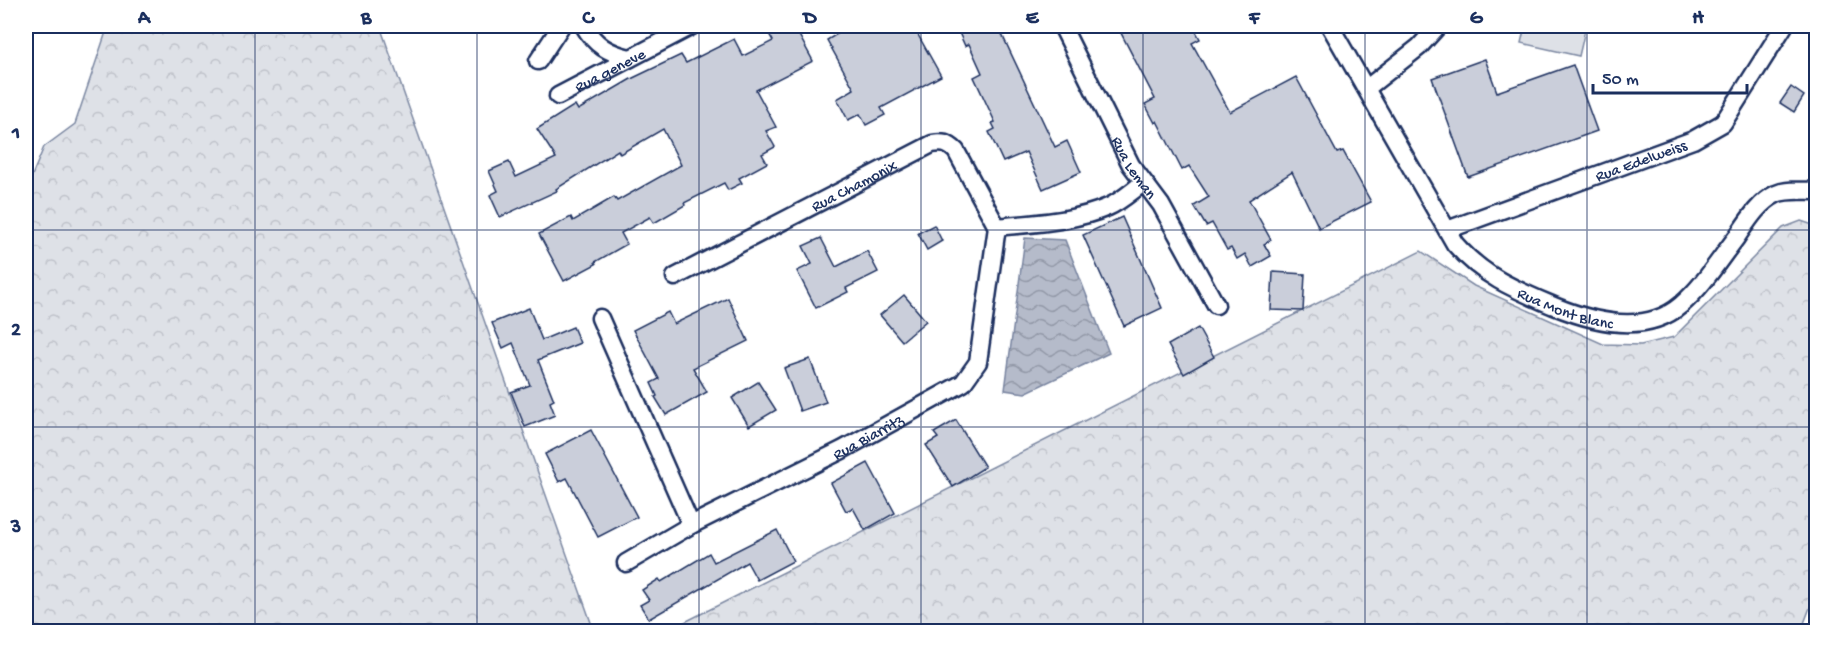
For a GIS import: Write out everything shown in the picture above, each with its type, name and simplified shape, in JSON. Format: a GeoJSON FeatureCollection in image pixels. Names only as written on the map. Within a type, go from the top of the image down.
{"type":"FeatureCollection","features":[{"type":"Feature","properties":{"kind":"street"},"geometry":{"type":"LineString","coordinates":[[538,60],[561,26]]}},
{"type":"Feature","properties":{"kind":"street"},"geometry":{"type":"LineString","coordinates":[[584,26],[593,40],[602,48],[615,55],[630,58]]}},
{"type":"Feature","properties":{"kind":"street","name":"Rua geneve"},"geometry":{"type":"LineString","coordinates":[[558,96],[692,26]]}},
{"type":"Feature","properties":{"kind":"street","name":"Rua Leman"},"geometry":{"type":"LineString","coordinates":[[1062,26],[1131,165],[1161,205],[1216,305]]}},
{"type":"Feature","properties":{"kind":"street","name":"Rua Mont Blanc"},"geometry":{"type":"LineString","coordinates":[[1330,26],[1455,244],[1472,263],[1493,278],[1582,317],[1608,322],[1634,323],[1660,318],[1680,306],[1701,285],[1762,204],[1777,193],[1816,191]]}},
{"type":"Feature","properties":{"kind":"street"},"geometry":{"type":"LineString","coordinates":[[1367,88],[1419,47],[1438,26]]}},
{"type":"Feature","properties":{"kind":"street","name":"Rua Edelweiss"},"geometry":{"type":"LineString","coordinates":[[1447,230],[1710,132],[1723,123],[1784,26]]}},
{"type":"Feature","properties":{"kind":"street","name":"Rua Chamonix"},"geometry":{"type":"LineString","coordinates":[[675,277],[932,144],[941,142],[956,151],[997,227]]}},
{"type":"Feature","properties":{"kind":"street"},"geometry":{"type":"LineString","coordinates":[[997,227],[1044,222],[1093,212],[1110,206],[1143,183]]}},
{"type":"Feature","properties":{"kind":"street","name":"Rua Biarritz"},"geometry":{"type":"LineString","coordinates":[[626,563],[691,525],[842,450],[963,383],[978,362],[997,227]]}},
{"type":"Feature","properties":{"kind":"street"},"geometry":{"type":"LineString","coordinates":[[600,318],[691,525]]}},
{"type":"Feature","properties":{"kind":"green space"},"geometry":{"type":"Polygon","coordinates":[[[108,26],[380,26],[594,631],[26,631],[26,190],[44,147],[75,124],[108,26]]]}},
{"type":"Feature","properties":{"kind":"green space"},"geometry":{"type":"Polygon","coordinates":[[[1525,26],[1586,26],[1579,56],[1521,43],[1525,26]]]}},
{"type":"Feature","properties":{"kind":"green space"},"geometry":{"type":"Polygon","coordinates":[[[1801,221],[1816,226],[1816,592],[1801,631],[665,632],[1421,251],[1474,286],[1603,344],[1641,345],[1674,337],[1783,228],[1801,221]]]}},
{"type":"Feature","properties":{"kind":"water"},"geometry":{"type":"Polygon","coordinates":[[[1025,238],[1065,240],[1109,353],[1025,393],[1005,390],[1025,238]]]}},
{"type":"Feature","properties":{"kind":"building"},"geometry":{"type":"Polygon","coordinates":[[[781,26],[794,26],[813,61],[756,90],[776,127],[766,131],[775,147],[762,154],[767,163],[739,178],[742,183],[728,190],[724,183],[684,203],[685,205],[654,223],[650,217],[621,233],[627,244],[564,281],[539,234],[571,217],[573,221],[614,197],[617,201],[681,165],[663,129],[620,154],[618,150],[556,189],[557,191],[500,217],[490,195],[498,191],[489,171],[509,162],[516,177],[556,158],[537,129],[575,105],[578,110],[631,79],[681,55],[686,63],[734,39],[743,56],[773,41],[768,32],[781,26]]]}},
{"type":"Feature","properties":{"kind":"building"},"geometry":{"type":"Polygon","coordinates":[[[835,26],[913,26],[941,76],[881,108],[885,115],[866,125],[860,114],[848,120],[837,99],[854,89],[827,40],[839,33],[835,26]]]}},
{"type":"Feature","properties":{"kind":"building"},"geometry":{"type":"Polygon","coordinates":[[[956,26],[998,26],[1055,147],[1067,141],[1081,172],[1043,189],[1026,152],[1003,162],[989,132],[995,129],[992,123],[995,122],[974,77],[982,73],[969,44],[965,46],[956,26]]]}},
{"type":"Feature","properties":{"kind":"building"},"geometry":{"type":"Polygon","coordinates":[[[1137,26],[1193,26],[1200,39],[1192,43],[1230,112],[1296,77],[1337,153],[1343,151],[1371,202],[1319,228],[1292,172],[1249,200],[1271,240],[1264,244],[1271,256],[1252,267],[1245,254],[1237,259],[1231,248],[1227,250],[1212,223],[1206,226],[1194,206],[1209,197],[1189,166],[1182,170],[1157,121],[1155,123],[1145,104],[1155,99],[1121,33],[1137,26]]]}},
{"type":"Feature","properties":{"kind":"building"},"geometry":{"type":"Polygon","coordinates":[[[1485,59],[1497,92],[1573,65],[1597,131],[1468,177],[1432,78],[1485,59]]]}},
{"type":"Feature","properties":{"kind":"building"},"geometry":{"type":"Polygon","coordinates":[[[1791,87],[1804,96],[1794,112],[1780,103],[1791,87]]]}},
{"type":"Feature","properties":{"kind":"building"},"geometry":{"type":"Polygon","coordinates":[[[1122,217],[1162,308],[1124,326],[1083,235],[1122,217]]]}},
{"type":"Feature","properties":{"kind":"building"},"geometry":{"type":"Polygon","coordinates":[[[934,225],[942,241],[927,250],[918,233],[934,225]]]}},
{"type":"Feature","properties":{"kind":"building"},"geometry":{"type":"Polygon","coordinates":[[[821,238],[836,267],[867,251],[878,272],[846,288],[848,292],[816,308],[797,271],[812,264],[803,246],[821,238]]]}},
{"type":"Feature","properties":{"kind":"building"},"geometry":{"type":"Polygon","coordinates":[[[1273,272],[1305,274],[1303,311],[1271,310],[1273,272]]]}},
{"type":"Feature","properties":{"kind":"building"},"geometry":{"type":"Polygon","coordinates":[[[904,295],[926,321],[902,341],[880,315],[904,295]]]}},
{"type":"Feature","properties":{"kind":"building"},"geometry":{"type":"Polygon","coordinates":[[[728,298],[748,341],[693,368],[707,392],[666,415],[655,397],[657,396],[651,383],[659,379],[633,330],[668,312],[674,324],[728,298]]]}},
{"type":"Feature","properties":{"kind":"building"},"geometry":{"type":"Polygon","coordinates":[[[529,308],[542,340],[573,327],[580,343],[538,360],[554,400],[550,402],[555,415],[525,427],[511,392],[530,385],[513,343],[503,348],[492,323],[529,308]]]}},
{"type":"Feature","properties":{"kind":"building"},"geometry":{"type":"Polygon","coordinates":[[[1198,328],[1214,357],[1184,374],[1168,345],[1198,328]]]}},
{"type":"Feature","properties":{"kind":"building"},"geometry":{"type":"Polygon","coordinates":[[[810,359],[826,402],[800,411],[784,368],[810,359]]]}},
{"type":"Feature","properties":{"kind":"building"},"geometry":{"type":"Polygon","coordinates":[[[758,382],[776,410],[749,426],[732,398],[758,382]]]}},
{"type":"Feature","properties":{"kind":"building"},"geometry":{"type":"Polygon","coordinates":[[[956,420],[985,467],[953,487],[926,445],[938,438],[934,433],[956,420]]]}},
{"type":"Feature","properties":{"kind":"building"},"geometry":{"type":"Polygon","coordinates":[[[591,430],[637,517],[598,537],[567,478],[559,482],[545,454],[591,430]]]}},
{"type":"Feature","properties":{"kind":"building"},"geometry":{"type":"Polygon","coordinates":[[[868,463],[895,513],[865,530],[853,508],[846,511],[831,483],[868,463]]]}},
{"type":"Feature","properties":{"kind":"building"},"geometry":{"type":"Polygon","coordinates":[[[777,530],[793,561],[757,580],[747,562],[649,619],[640,605],[649,600],[642,590],[659,579],[661,582],[709,553],[714,562],[777,530]]]}}]}
